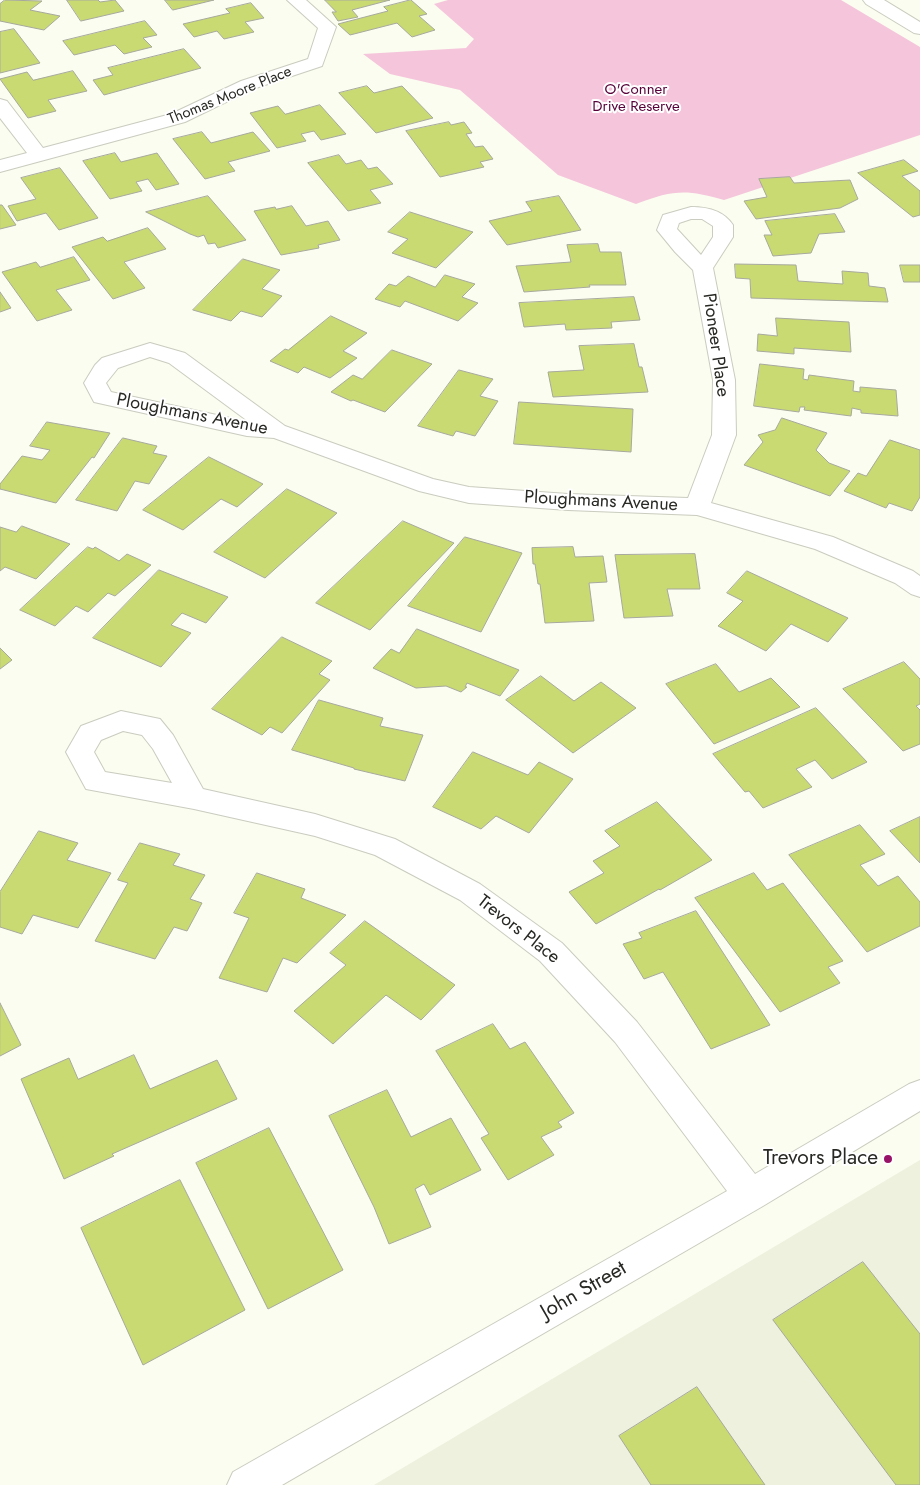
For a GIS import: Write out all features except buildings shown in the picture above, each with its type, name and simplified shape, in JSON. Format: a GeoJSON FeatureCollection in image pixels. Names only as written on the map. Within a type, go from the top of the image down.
{"type":"FeatureCollection","features":[{"type":"Feature","properties":{"kind":"street","name":"Thomas Moore Place"},"geometry":{"type":"LineString","coordinates":[[0,166],[178,118],[247,85],[316,62],[327,27],[296,0]]}},
{"type":"Feature","properties":{"kind":"street"},"geometry":{"type":"LineString","coordinates":[[872,0],[920,29]]}},
{"type":"Feature","properties":{"kind":"street"},"geometry":{"type":"LineString","coordinates":[[0,105],[40,156]]}},
{"type":"Feature","properties":{"kind":"street","name":"Pioneer Place"},"geometry":{"type":"LineString","coordinates":[[697,507],[724,435],[724,380],[703,268]]}},
{"type":"Feature","properties":{"kind":"street","name":"Ploughmans Avenue"},"geometry":{"type":"LineString","coordinates":[[277,431],[177,358],[150,350],[110,363],[95,383],[102,397],[248,429],[277,431],[427,485],[469,495],[568,502],[697,507],[824,543],[904,577],[920,588]]}},
{"type":"Feature","properties":{"kind":"street","name":"Trevors Place"},"geometry":{"type":"LineString","coordinates":[[194,798],[315,825],[385,847],[470,892],[551,952],[626,1032],[751,1195]]}},
{"type":"Feature","properties":{"kind":"street","name":"John Street"},"geometry":{"type":"LineString","coordinates":[[246,1485],[751,1195],[920,1094]]}},
{"type":"Feature","properties":{"kind":"shaded area"},"geometry":{"type":"Polygon","coordinates":[[[920,1160],[920,1485],[374,1485],[920,1160]]]}},
{"type":"Feature","properties":{"kind":"green space","name":"O'Conner Drive Reserve"},"geometry":{"type":"Polygon","coordinates":[[[448,0],[841,0],[920,47],[920,135],[724,200],[699,194],[680,193],[660,196],[636,204],[558,175],[460,90],[390,74],[363,54],[466,48],[474,39],[434,4],[448,0]]]}},
{"type":"Feature","properties":{"kind":"place","name":"Trevors Place"},"geometry":{"type":"Point","coordinates":[888,1159]}}]}
